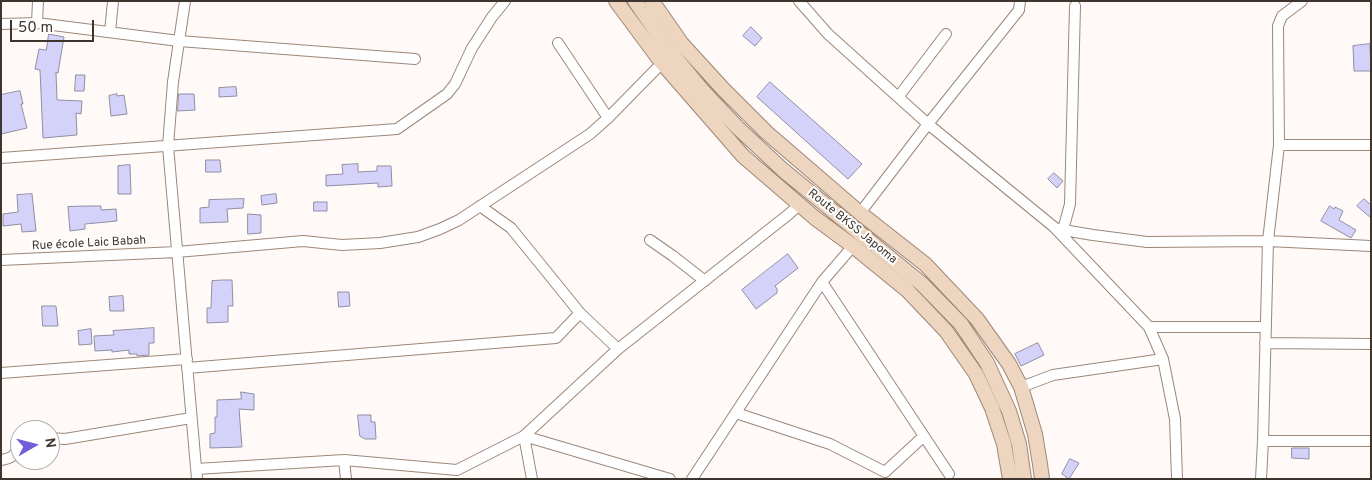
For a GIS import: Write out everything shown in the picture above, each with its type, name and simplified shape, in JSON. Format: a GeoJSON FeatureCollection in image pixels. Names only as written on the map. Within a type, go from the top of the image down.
{"type":"FeatureCollection","features":[{"type":"Feature","properties":{"kind":"main road"},"geometry":{"type":"LineString","coordinates":[[616,1],[662,63],[743,156],[799,205],[906,290],[946,331],[976,374],[992,408],[1004,444],[1010,479]]}},
{"type":"Feature","properties":{"kind":"main road","name":"Route BKSS Japoma"},"geometry":{"type":"LineString","coordinates":[[635,1],[675,57],[702,90],[737,127],[789,175],[922,284],[961,324],[987,363],[1009,411],[1019,444],[1024,479]]}},
{"type":"Feature","properties":{"kind":"main road"},"geometry":{"type":"LineString","coordinates":[[652,1],[682,44],[766,132],[860,213],[925,264],[977,319],[1009,364],[1021,387],[1035,434],[1042,479]]}},
{"type":"Feature","properties":{"kind":"street"},"geometry":{"type":"LineString","coordinates":[[37,23],[38,1]]}},
{"type":"Feature","properties":{"kind":"street"},"geometry":{"type":"LineString","coordinates":[[110,32],[113,1]]}},
{"type":"Feature","properties":{"kind":"street"},"geometry":{"type":"LineString","coordinates":[[185,1],[172,82],[168,146],[196,474],[344,460],[457,470],[524,436],[618,350],[799,205]]}},
{"type":"Feature","properties":{"kind":"street"},"geometry":{"type":"LineString","coordinates":[[1,158],[397,129],[447,94],[455,84],[472,48],[505,1]]}},
{"type":"Feature","properties":{"kind":"street"},"geometry":{"type":"LineString","coordinates":[[799,1],[828,34],[928,124],[1058,229],[1149,327],[1163,359],[1175,419],[1177,479]]}},
{"type":"Feature","properties":{"kind":"street"},"geometry":{"type":"LineString","coordinates":[[860,213],[1019,10],[1020,1]]}},
{"type":"Feature","properties":{"kind":"street"},"geometry":{"type":"LineString","coordinates":[[1261,479],[1268,241],[1279,145],[1278,26],[1282,16],[1302,1]]}},
{"type":"Feature","properties":{"kind":"street"},"geometry":{"type":"LineString","coordinates":[[1058,229],[1070,204],[1075,6]]}},
{"type":"Feature","properties":{"kind":"street"},"geometry":{"type":"LineString","coordinates":[[1,24],[37,23],[179,41],[415,59]]}},
{"type":"Feature","properties":{"kind":"street"},"geometry":{"type":"LineString","coordinates":[[898,96],[946,34]]}},
{"type":"Feature","properties":{"kind":"street"},"geometry":{"type":"LineString","coordinates":[[558,43],[608,118]]}},
{"type":"Feature","properties":{"kind":"street","name":"Rue école Laic Babah"},"geometry":{"type":"LineString","coordinates":[[1,260],[177,252],[303,241],[342,245],[380,243],[418,237],[459,220],[590,134],[662,63]]}},
{"type":"Feature","properties":{"kind":"street"},"geometry":{"type":"LineString","coordinates":[[1279,145],[1371,145]]}},
{"type":"Feature","properties":{"kind":"street"},"geometry":{"type":"LineString","coordinates":[[480,206],[511,228],[580,313],[618,350]]}},
{"type":"Feature","properties":{"kind":"street"},"geometry":{"type":"LineString","coordinates":[[1058,229],[1147,242],[1268,241],[1371,246]]}},
{"type":"Feature","properties":{"kind":"street"},"geometry":{"type":"LineString","coordinates":[[650,240],[705,281]]}},
{"type":"Feature","properties":{"kind":"street"},"geometry":{"type":"LineString","coordinates":[[692,479],[822,282],[853,246]]}},
{"type":"Feature","properties":{"kind":"street"},"geometry":{"type":"LineString","coordinates":[[822,282],[949,474]]}},
{"type":"Feature","properties":{"kind":"street"},"geometry":{"type":"LineString","coordinates":[[1,373],[187,364],[556,338],[580,313]]}},
{"type":"Feature","properties":{"kind":"street"},"geometry":{"type":"LineString","coordinates":[[1149,327],[1266,327]]}},
{"type":"Feature","properties":{"kind":"street"},"geometry":{"type":"LineString","coordinates":[[1265,343],[1371,344]]}},
{"type":"Feature","properties":{"kind":"street"},"geometry":{"type":"LineString","coordinates":[[1021,387],[1053,375],[1163,359]]}},
{"type":"Feature","properties":{"kind":"street"},"geometry":{"type":"LineString","coordinates":[[736,413],[830,444],[885,472],[924,436]]}},
{"type":"Feature","properties":{"kind":"street"},"geometry":{"type":"LineString","coordinates":[[60,439],[192,418]]}},
{"type":"Feature","properties":{"kind":"street"},"geometry":{"type":"LineString","coordinates":[[524,436],[532,479]]}},
{"type":"Feature","properties":{"kind":"street"},"geometry":{"type":"LineString","coordinates":[[524,436],[670,479]]}},
{"type":"Feature","properties":{"kind":"street"},"geometry":{"type":"LineString","coordinates":[[1263,441],[1371,441]]}},
{"type":"Feature","properties":{"kind":"street"},"geometry":{"type":"LineString","coordinates":[[344,460],[346,479]]}},
{"type":"Feature","properties":{"kind":"building"},"geometry":{"type":"Polygon","coordinates":[[[751,27],[762,38],[755,46],[743,36],[751,27]]]}},
{"type":"Feature","properties":{"kind":"building"},"geometry":{"type":"Polygon","coordinates":[[[49,34],[64,37],[58,73],[56,72],[57,100],[82,101],[81,114],[76,113],[77,135],[43,138],[40,70],[35,69],[39,49],[46,50],[49,34]]]}},
{"type":"Feature","properties":{"kind":"building"},"geometry":{"type":"Polygon","coordinates":[[[1370,44],[1371,71],[1354,71],[1353,46],[1370,44]]]}},
{"type":"Feature","properties":{"kind":"building"},"geometry":{"type":"Polygon","coordinates":[[[76,75],[85,75],[84,91],[75,91],[76,75]]]}},
{"type":"Feature","properties":{"kind":"building"},"geometry":{"type":"Polygon","coordinates":[[[770,82],[862,164],[848,179],[757,97],[770,82]]]}},
{"type":"Feature","properties":{"kind":"building"},"geometry":{"type":"Polygon","coordinates":[[[236,87],[237,96],[219,97],[219,88],[236,87]]]}},
{"type":"Feature","properties":{"kind":"building"},"geometry":{"type":"Polygon","coordinates":[[[20,91],[27,128],[1,134],[1,95],[20,91]]]}},
{"type":"Feature","properties":{"kind":"building"},"geometry":{"type":"Polygon","coordinates":[[[117,94],[117,96],[124,95],[127,114],[111,116],[109,96],[117,94]]]}},
{"type":"Feature","properties":{"kind":"building"},"geometry":{"type":"Polygon","coordinates":[[[179,94],[194,94],[195,110],[178,111],[179,94]]]}},
{"type":"Feature","properties":{"kind":"building"},"geometry":{"type":"Polygon","coordinates":[[[206,160],[220,160],[221,172],[206,172],[206,160]]]}},
{"type":"Feature","properties":{"kind":"building"},"geometry":{"type":"Polygon","coordinates":[[[358,164],[358,172],[377,171],[377,166],[391,166],[392,186],[378,187],[378,183],[326,186],[326,175],[343,174],[342,165],[358,164]]]}},
{"type":"Feature","properties":{"kind":"building"},"geometry":{"type":"Polygon","coordinates":[[[130,165],[131,194],[118,194],[118,166],[130,165]]]}},
{"type":"Feature","properties":{"kind":"building"},"geometry":{"type":"Polygon","coordinates":[[[1054,173],[1063,181],[1057,188],[1048,179],[1054,173]]]}},
{"type":"Feature","properties":{"kind":"building"},"geometry":{"type":"Polygon","coordinates":[[[32,194],[36,231],[22,232],[21,224],[3,226],[3,214],[18,212],[17,195],[32,194]]]}},
{"type":"Feature","properties":{"kind":"building"},"geometry":{"type":"Polygon","coordinates":[[[276,194],[277,203],[262,205],[261,196],[276,194]]]}},
{"type":"Feature","properties":{"kind":"building"},"geometry":{"type":"Polygon","coordinates":[[[244,199],[243,208],[227,209],[228,222],[200,223],[200,208],[209,207],[209,200],[244,199]]]}},
{"type":"Feature","properties":{"kind":"building"},"geometry":{"type":"Polygon","coordinates":[[[1364,199],[1371,205],[1371,218],[1357,206],[1364,199]]]}},
{"type":"Feature","properties":{"kind":"building"},"geometry":{"type":"Polygon","coordinates":[[[314,202],[327,202],[327,211],[314,211],[314,202]]]}},
{"type":"Feature","properties":{"kind":"building"},"geometry":{"type":"Polygon","coordinates":[[[101,206],[101,210],[116,209],[117,221],[85,224],[85,229],[70,231],[68,207],[101,206]]]}},
{"type":"Feature","properties":{"kind":"building"},"geometry":{"type":"Polygon","coordinates":[[[1330,206],[1343,211],[1339,220],[1356,230],[1351,238],[1321,221],[1330,206]]]}},
{"type":"Feature","properties":{"kind":"building"},"geometry":{"type":"Polygon","coordinates":[[[248,214],[261,215],[261,233],[248,234],[248,214]]]}},
{"type":"Feature","properties":{"kind":"building"},"geometry":{"type":"Polygon","coordinates":[[[788,254],[798,268],[775,286],[777,293],[756,309],[742,290],[788,254]]]}},
{"type":"Feature","properties":{"kind":"building"},"geometry":{"type":"Polygon","coordinates":[[[232,280],[233,306],[228,306],[228,322],[207,323],[207,308],[211,308],[212,281],[232,280]]]}},
{"type":"Feature","properties":{"kind":"building"},"geometry":{"type":"Polygon","coordinates":[[[338,292],[349,292],[350,306],[339,307],[338,292]]]}},
{"type":"Feature","properties":{"kind":"building"},"geometry":{"type":"Polygon","coordinates":[[[123,296],[124,311],[110,311],[109,297],[123,296]]]}},
{"type":"Feature","properties":{"kind":"building"},"geometry":{"type":"Polygon","coordinates":[[[42,306],[56,306],[58,326],[43,326],[42,306]]]}},
{"type":"Feature","properties":{"kind":"building"},"geometry":{"type":"Polygon","coordinates":[[[154,328],[154,343],[149,343],[149,355],[137,356],[137,354],[129,354],[129,350],[95,351],[94,336],[114,335],[113,331],[154,328]]]}},
{"type":"Feature","properties":{"kind":"building"},"geometry":{"type":"Polygon","coordinates":[[[91,329],[92,344],[79,345],[78,331],[91,329]]]}},
{"type":"Feature","properties":{"kind":"building"},"geometry":{"type":"Polygon","coordinates":[[[1038,343],[1044,355],[1021,366],[1015,354],[1038,343]]]}},
{"type":"Feature","properties":{"kind":"building"},"geometry":{"type":"Polygon","coordinates":[[[241,392],[254,394],[254,410],[239,409],[242,447],[210,448],[210,434],[215,433],[217,400],[241,399],[241,392]]]}},
{"type":"Feature","properties":{"kind":"building"},"geometry":{"type":"Polygon","coordinates":[[[358,415],[371,415],[371,422],[375,422],[376,439],[365,439],[360,436],[358,415]]]}},
{"type":"Feature","properties":{"kind":"building"},"geometry":{"type":"Polygon","coordinates":[[[1292,448],[1309,448],[1309,459],[1292,458],[1292,448]]]}},
{"type":"Feature","properties":{"kind":"building"},"geometry":{"type":"Polygon","coordinates":[[[1070,459],[1079,463],[1069,479],[1062,474],[1070,459]]]}}]}
